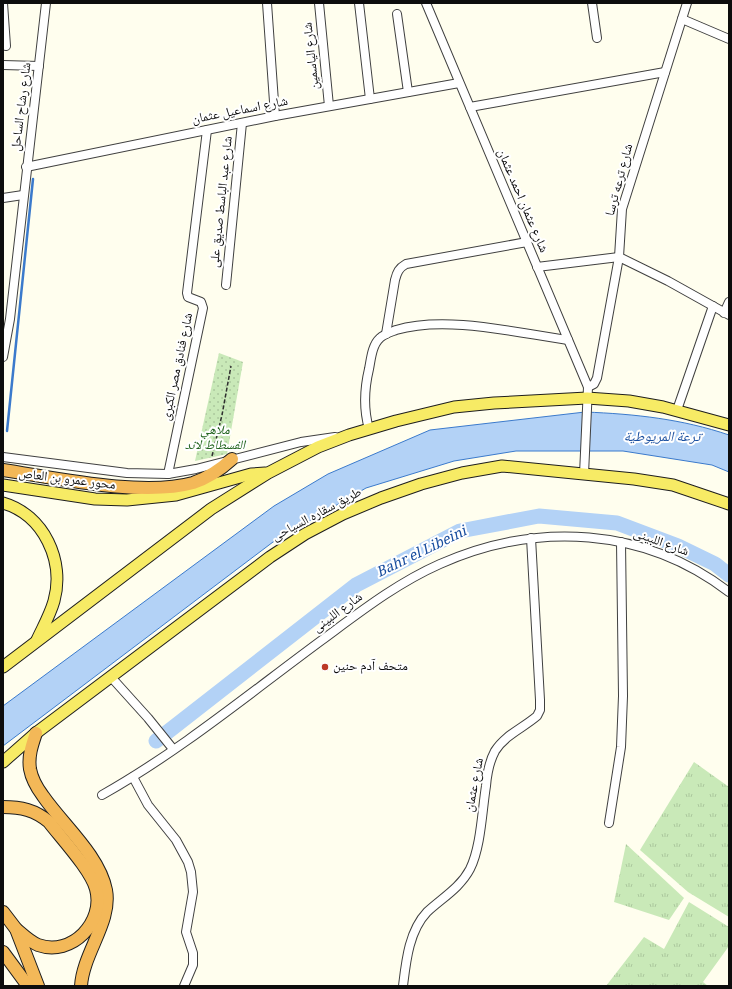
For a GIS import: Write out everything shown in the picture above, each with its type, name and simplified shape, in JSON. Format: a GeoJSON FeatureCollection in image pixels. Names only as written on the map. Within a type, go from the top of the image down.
{"type":"FeatureCollection","features":[{"type":"Feature","properties":{"kind":"highway"},"geometry":{"type":"LineString","coordinates":[[3,470],[108,485],[164,486],[183,485],[201,480],[217,471],[232,459]]}},
{"type":"Feature","properties":{"kind":"highway"},"geometry":{"type":"LineString","coordinates":[[36,733],[29,761],[35,784],[51,808],[94,860],[103,878],[106,892],[106,908],[100,928],[85,965],[80,986]]}},
{"type":"Feature","properties":{"kind":"highway"},"geometry":{"type":"LineString","coordinates":[[3,808],[31,810],[49,822],[90,876],[96,889],[98,903],[95,917],[88,929],[78,939],[66,945],[52,947],[38,945],[16,929]]}},
{"type":"Feature","properties":{"kind":"highway"},"geometry":{"type":"LineString","coordinates":[[3,912],[16,929],[38,986]]}},
{"type":"Feature","properties":{"kind":"highway"},"geometry":{"type":"LineString","coordinates":[[3,952],[28,986]]}},
{"type":"Feature","properties":{"kind":"main road"},"geometry":{"type":"LineString","coordinates":[[3,667],[212,509],[268,473],[318,447],[350,435],[396,421],[461,406],[587,392],[678,410],[729,425]]}},
{"type":"Feature","properties":{"kind":"main road","name":"طريق سقاره السياحى"},"geometry":{"type":"LineString","coordinates":[[3,762],[36,733],[270,557],[305,534],[343,514],[381,498],[421,484],[462,473],[502,466],[584,470],[673,485],[729,504]]}},
{"type":"Feature","properties":{"kind":"main road","name":"محور عمرو بن العاص"},"geometry":{"type":"LineString","coordinates":[[3,485],[95,499],[127,500],[176,495],[250,474],[268,473]]}},
{"type":"Feature","properties":{"kind":"main road"},"geometry":{"type":"LineString","coordinates":[[3,503],[13,506],[25,513],[35,522],[44,534],[55,559],[57,580],[54,601],[36,643]]}},
{"type":"Feature","properties":{"kind":"street"},"geometry":{"type":"LineString","coordinates":[[3,3],[6,46]]}},
{"type":"Feature","properties":{"kind":"street","name":"شارع رشاح الساحل"},"geometry":{"type":"LineString","coordinates":[[3,357],[6,319],[40,66],[46,3]]}},
{"type":"Feature","properties":{"kind":"street"},"geometry":{"type":"LineString","coordinates":[[267,3],[275,116]]}},
{"type":"Feature","properties":{"kind":"street","name":"شارع الياسمين"},"geometry":{"type":"LineString","coordinates":[[319,3],[330,106]]}},
{"type":"Feature","properties":{"kind":"street"},"geometry":{"type":"LineString","coordinates":[[359,3],[370,99]]}},
{"type":"Feature","properties":{"kind":"street","name":"شارع عثمان احمد عثمان"},"geometry":{"type":"LineString","coordinates":[[426,3],[568,340],[587,392],[584,470]]}},
{"type":"Feature","properties":{"kind":"street"},"geometry":{"type":"LineString","coordinates":[[592,3],[597,38]]}},
{"type":"Feature","properties":{"kind":"street","name":"شارع ترعه ترسا"},"geometry":{"type":"LineString","coordinates":[[587,392],[597,378],[619,257],[622,209],[687,3]]}},
{"type":"Feature","properties":{"kind":"street"},"geometry":{"type":"LineString","coordinates":[[397,14],[408,92]]}},
{"type":"Feature","properties":{"kind":"street"},"geometry":{"type":"LineString","coordinates":[[682,19],[729,39]]}},
{"type":"Feature","properties":{"kind":"street"},"geometry":{"type":"LineString","coordinates":[[3,65],[40,66]]}},
{"type":"Feature","properties":{"kind":"street"},"geometry":{"type":"LineString","coordinates":[[470,107],[665,72]]}},
{"type":"Feature","properties":{"kind":"street","name":"شارع اسماعيل عثمان"},"geometry":{"type":"LineString","coordinates":[[26,167],[275,116],[460,83]]}},
{"type":"Feature","properties":{"kind":"street","name":"شارع عبد الباسط صديق على"},"geometry":{"type":"LineString","coordinates":[[226,284],[242,123]]}},
{"type":"Feature","properties":{"kind":"street","name":"شارع فنادق مصر الكبرى"},"geometry":{"type":"LineString","coordinates":[[168,474],[202,308],[201,302],[188,297],[187,291],[207,130]]}},
{"type":"Feature","properties":{"kind":"street"},"geometry":{"type":"LineString","coordinates":[[3,198],[23,195]]}},
{"type":"Feature","properties":{"kind":"street"},"geometry":{"type":"LineString","coordinates":[[386,334],[395,280],[400,268],[406,264],[527,242]]}},
{"type":"Feature","properties":{"kind":"street"},"geometry":{"type":"LineString","coordinates":[[537,267],[619,257],[668,281],[726,314],[729,302]]}},
{"type":"Feature","properties":{"kind":"street"},"geometry":{"type":"LineString","coordinates":[[678,410],[713,306]]}},
{"type":"Feature","properties":{"kind":"street"},"geometry":{"type":"LineString","coordinates":[[369,429],[365,406],[365,386],[376,343],[386,334],[414,326],[450,324],[568,340]]}},
{"type":"Feature","properties":{"kind":"street"},"geometry":{"type":"LineString","coordinates":[[3,457],[127,473],[168,474],[301,442],[350,435]]}},
{"type":"Feature","properties":{"kind":"street","name":"شارع اللبينى"},"geometry":{"type":"LineString","coordinates":[[102,795],[133,777],[171,746],[380,597],[438,564],[468,552],[499,543],[531,538],[584,537],[621,542],[675,559],[708,577],[729,592]]}},
{"type":"Feature","properties":{"kind":"street","name":"شارع عثمان"},"geometry":{"type":"LineString","coordinates":[[402,986],[408,953],[420,923],[427,913],[461,883],[470,869],[476,849],[488,772],[494,752],[502,742],[536,716],[540,710],[531,538]]}},
{"type":"Feature","properties":{"kind":"street"},"geometry":{"type":"LineString","coordinates":[[609,823],[621,747],[623,703],[621,542]]}},
{"type":"Feature","properties":{"kind":"street"},"geometry":{"type":"LineString","coordinates":[[111,677],[171,746]]}},
{"type":"Feature","properties":{"kind":"street"},"geometry":{"type":"LineString","coordinates":[[133,777],[148,805],[169,830],[183,851],[191,872],[193,892],[186,932],[193,953],[193,965],[184,986]]}},
{"type":"Feature","properties":{"kind":"path"},"geometry":{"type":"LineString","coordinates":[[209,465],[222,415],[231,366]]}},
{"type":"Feature","properties":{"kind":"green space","name":"ملاهي الفسطاط لاند"},"geometry":{"type":"Polygon","coordinates":[[[219,353],[243,362],[227,454],[195,461],[219,353]]]}},
{"type":"Feature","properties":{"kind":"green space"},"geometry":{"type":"Polygon","coordinates":[[[694,762],[729,787],[729,917],[688,892],[640,850],[694,762]]]}},
{"type":"Feature","properties":{"kind":"green space"},"geometry":{"type":"Polygon","coordinates":[[[626,844],[684,898],[669,920],[614,902],[626,844]]]}},
{"type":"Feature","properties":{"kind":"green space"},"geometry":{"type":"Polygon","coordinates":[[[689,902],[729,927],[729,946],[703,982],[708,986],[606,986],[644,937],[664,949],[689,902]]]}},
{"type":"Feature","properties":{"kind":"water","name":"ترعة المريوطية"},"geometry":{"type":"Polygon","coordinates":[[[585,412],[658,418],[694,425],[729,435],[729,472],[712,465],[623,451],[516,451],[454,461],[366,488],[273,542],[3,746],[3,706],[274,506],[328,474],[430,430],[585,412]]]}},
{"type":"Feature","properties":{"kind":"waterway"},"geometry":{"type":"LineString","coordinates":[[7,431],[33,179]]}},
{"type":"Feature","properties":{"kind":"waterway","name":"Bahr el Libeini"},"geometry":{"type":"LineString","coordinates":[[156,741],[356,585],[460,531],[539,516],[617,523],[678,546],[715,564],[729,575]]}},
{"type":"Feature","properties":{"kind":"place","name":"متحف آدم حنين"},"geometry":{"type":"Point","coordinates":[325,667]}}]}
